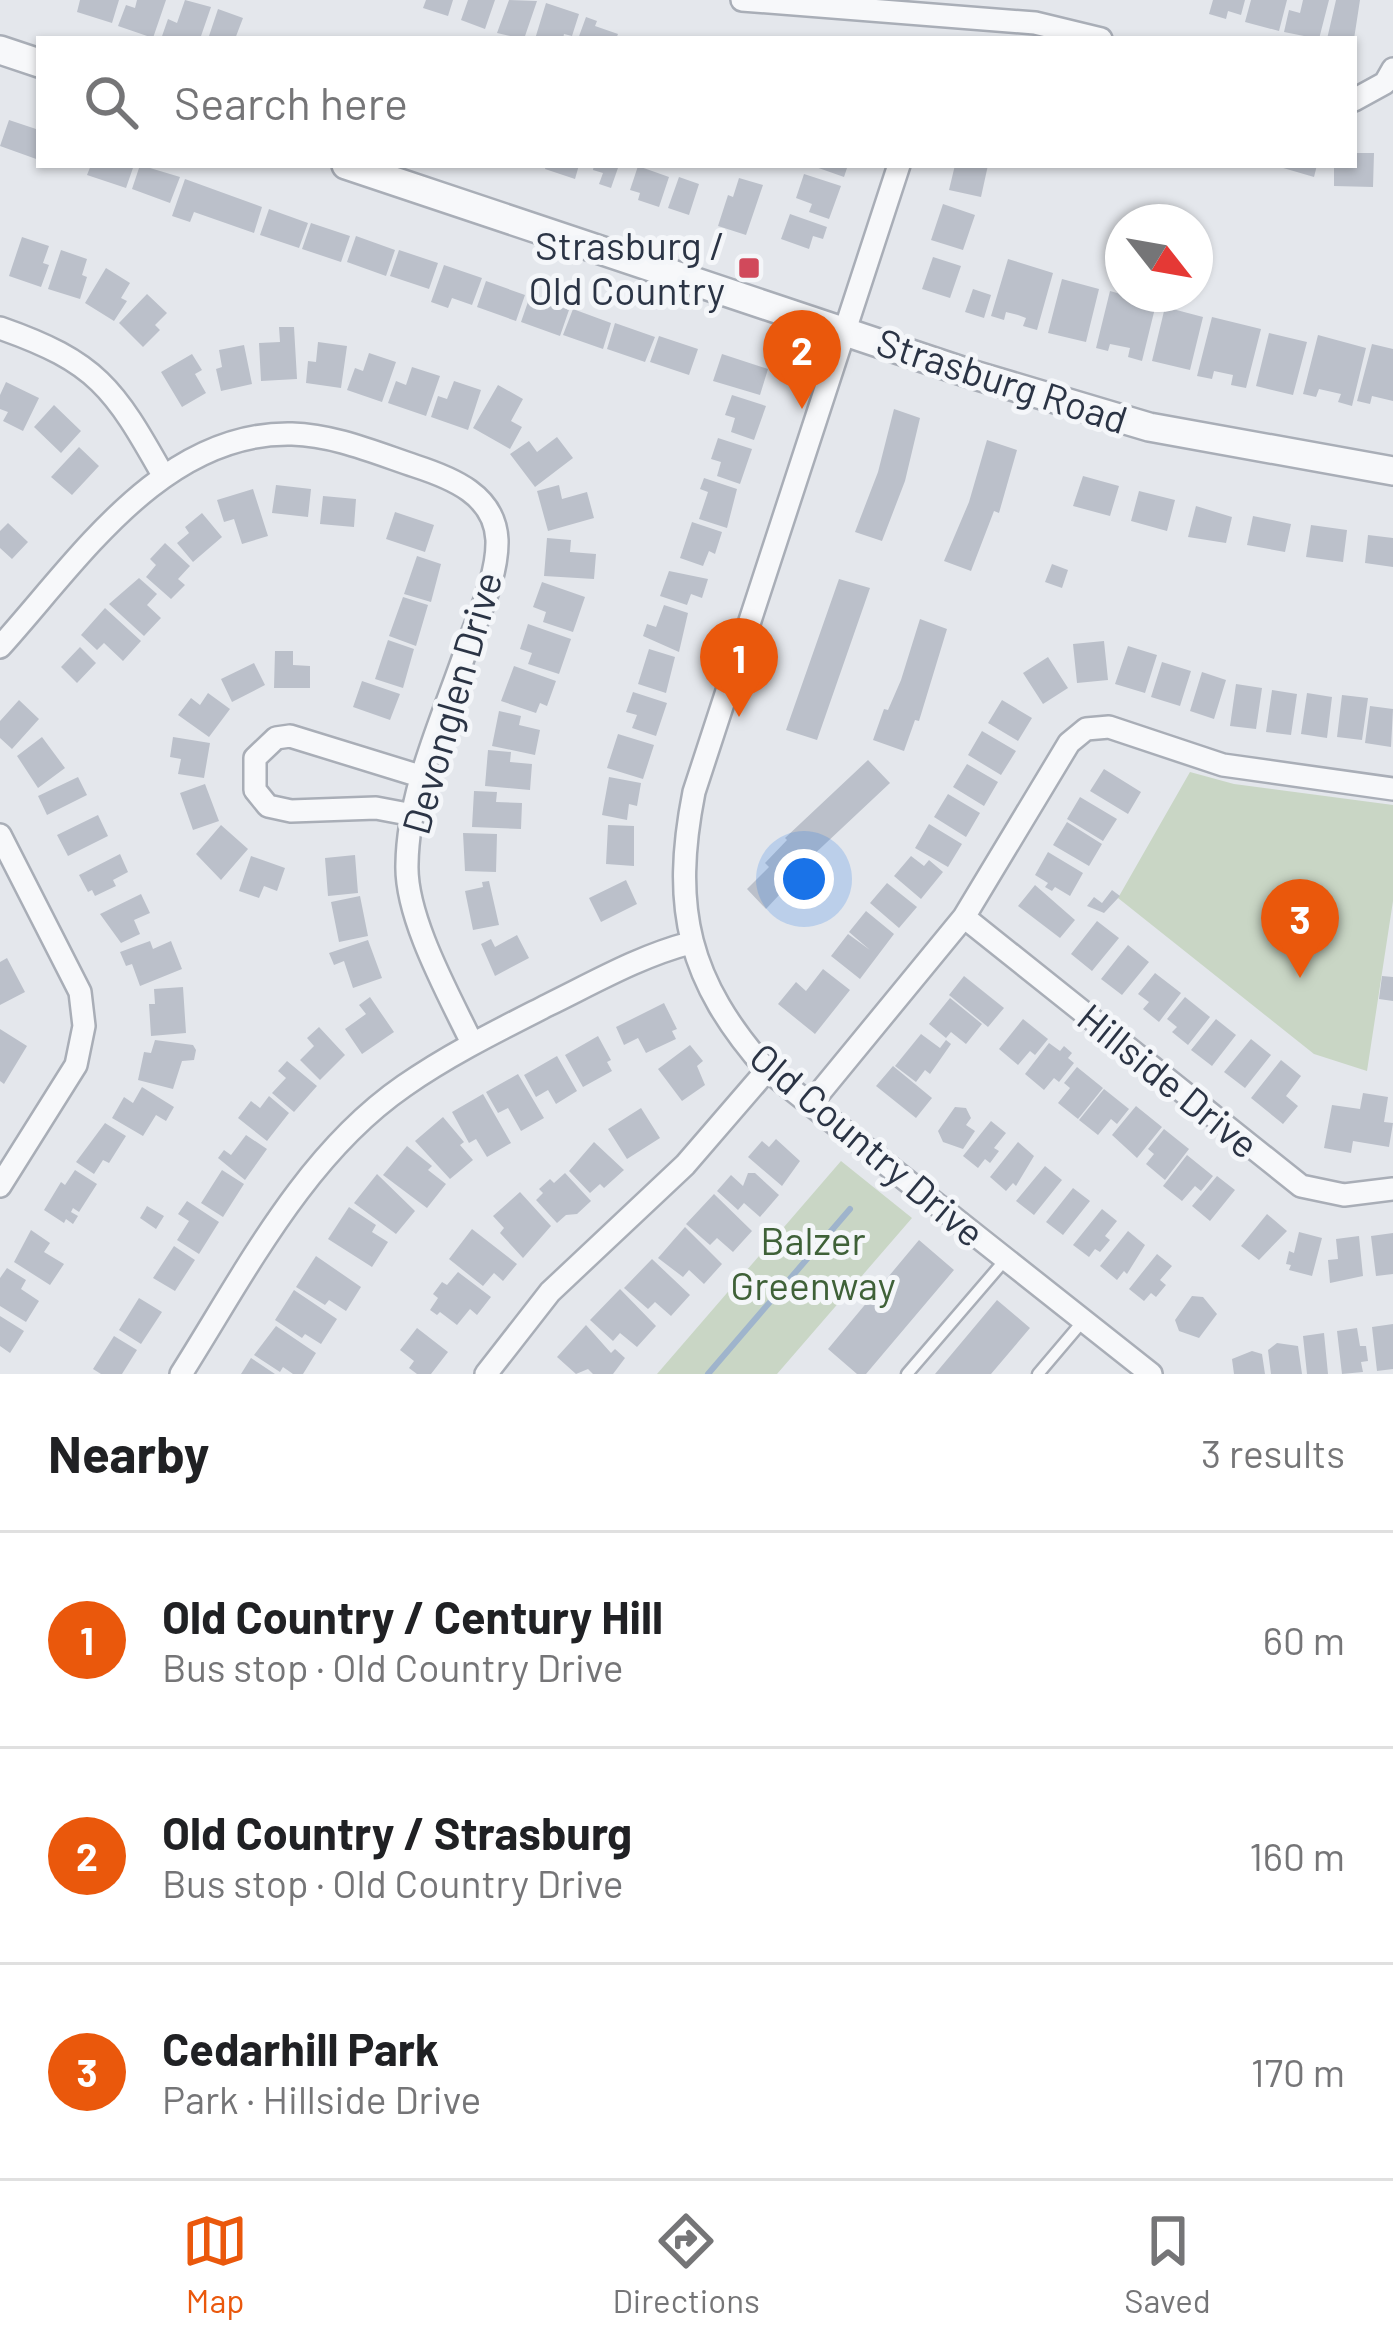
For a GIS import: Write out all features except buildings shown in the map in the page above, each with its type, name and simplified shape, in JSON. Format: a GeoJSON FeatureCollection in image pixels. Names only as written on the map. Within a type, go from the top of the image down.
{"type":"FeatureCollection","features":[{"type":"Feature","properties":{"kind":"street"},"geometry":{"type":"LineString","coordinates":[[742,0],[916,27],[1035,22],[1089,36]]}},
{"type":"Feature","properties":{"kind":"street"},"geometry":{"type":"LineString","coordinates":[[0,50],[36,62]]}},
{"type":"Feature","properties":{"kind":"street"},"geometry":{"type":"LineString","coordinates":[[1357,98],[1385,83],[1393,70]]}},
{"type":"Feature","properties":{"kind":"street","name":"Strasburg Road"},"geometry":{"type":"LineString","coordinates":[[355,168],[971,374],[1149,427],[1393,471]]}},
{"type":"Feature","properties":{"kind":"street","name":"Old Country Drive"},"geometry":{"type":"LineString","coordinates":[[898,168],[694,792],[684,841],[690,943],[715,1000],[767,1070],[1151,1374]]}},
{"type":"Feature","properties":{"kind":"street"},"geometry":{"type":"LineString","coordinates":[[0,328],[83,364],[117,398],[164,475]]}},
{"type":"Feature","properties":{"kind":"street","name":"Devonglen Drive"},"geometry":{"type":"LineString","coordinates":[[0,647],[102,534],[164,475],[196,455],[247,437],[294,434],[337,441],[457,480],[494,520],[496,562],[413,814],[406,868],[425,946],[472,1043]]}},
{"type":"Feature","properties":{"kind":"street"},"geometry":{"type":"LineString","coordinates":[[812,1102],[964,917],[1069,743],[1086,729],[1109,727],[1222,765],[1393,788]]}},
{"type":"Feature","properties":{"kind":"street"},"geometry":{"type":"LineString","coordinates":[[413,814],[376,808],[291,812],[268,806],[255,790],[255,758],[276,738],[290,736],[424,777]]}},
{"type":"Feature","properties":{"kind":"street"},"geometry":{"type":"LineString","coordinates":[[0,835],[80,992],[84,1026],[76,1065],[0,1186]]}},
{"type":"Feature","properties":{"kind":"street","name":"Hillside Drive"},"geometry":{"type":"LineString","coordinates":[[964,917],[1301,1186],[1344,1195],[1393,1189]]}},
{"type":"Feature","properties":{"kind":"street"},"geometry":{"type":"LineString","coordinates":[[182,1374],[287,1207],[340,1143],[400,1088],[472,1043],[657,951],[690,943]]}},
{"type":"Feature","properties":{"kind":"street"},"geometry":{"type":"LineString","coordinates":[[486,1374],[550,1292],[685,1166],[767,1070]]}},
{"type":"Feature","properties":{"kind":"lane"},"geometry":{"type":"LineString","coordinates":[[907,1374],[1005,1260]]}},
{"type":"Feature","properties":{"kind":"lane"},"geometry":{"type":"LineString","coordinates":[[1038,1374],[1083,1321]]}},
{"type":"Feature","properties":{"kind":"green space"},"geometry":{"type":"Polygon","coordinates":[[[1190,772],[1234,784],[1393,805],[1393,901],[1367,1071],[1314,1054],[1118,898],[1190,772]]]}},
{"type":"Feature","properties":{"kind":"green space","name":"Balzer Greenway"},"geometry":{"type":"Polygon","coordinates":[[[841,1161],[912,1218],[777,1374],[657,1374],[841,1161]]]}},
{"type":"Feature","properties":{"kind":"waterway"},"geometry":{"type":"LineString","coordinates":[[708,1374],[850,1209]]}},
{"type":"Feature","properties":{"kind":"place","name":"Strasburg / Old Country"},"geometry":{"type":"Point","coordinates":[749,268]}},
{"type":"Feature","properties":{"kind":"place","name":"Old Country / Strasburg"},"geometry":{"type":"Point","coordinates":[802,409]}},
{"type":"Feature","properties":{"kind":"place","name":"Old Country / Century Hill"},"geometry":{"type":"Point","coordinates":[739,717]}},
{"type":"Feature","properties":{"kind":"place","name":"Cedarhill Park"},"geometry":{"type":"Point","coordinates":[1300,978]}}]}
